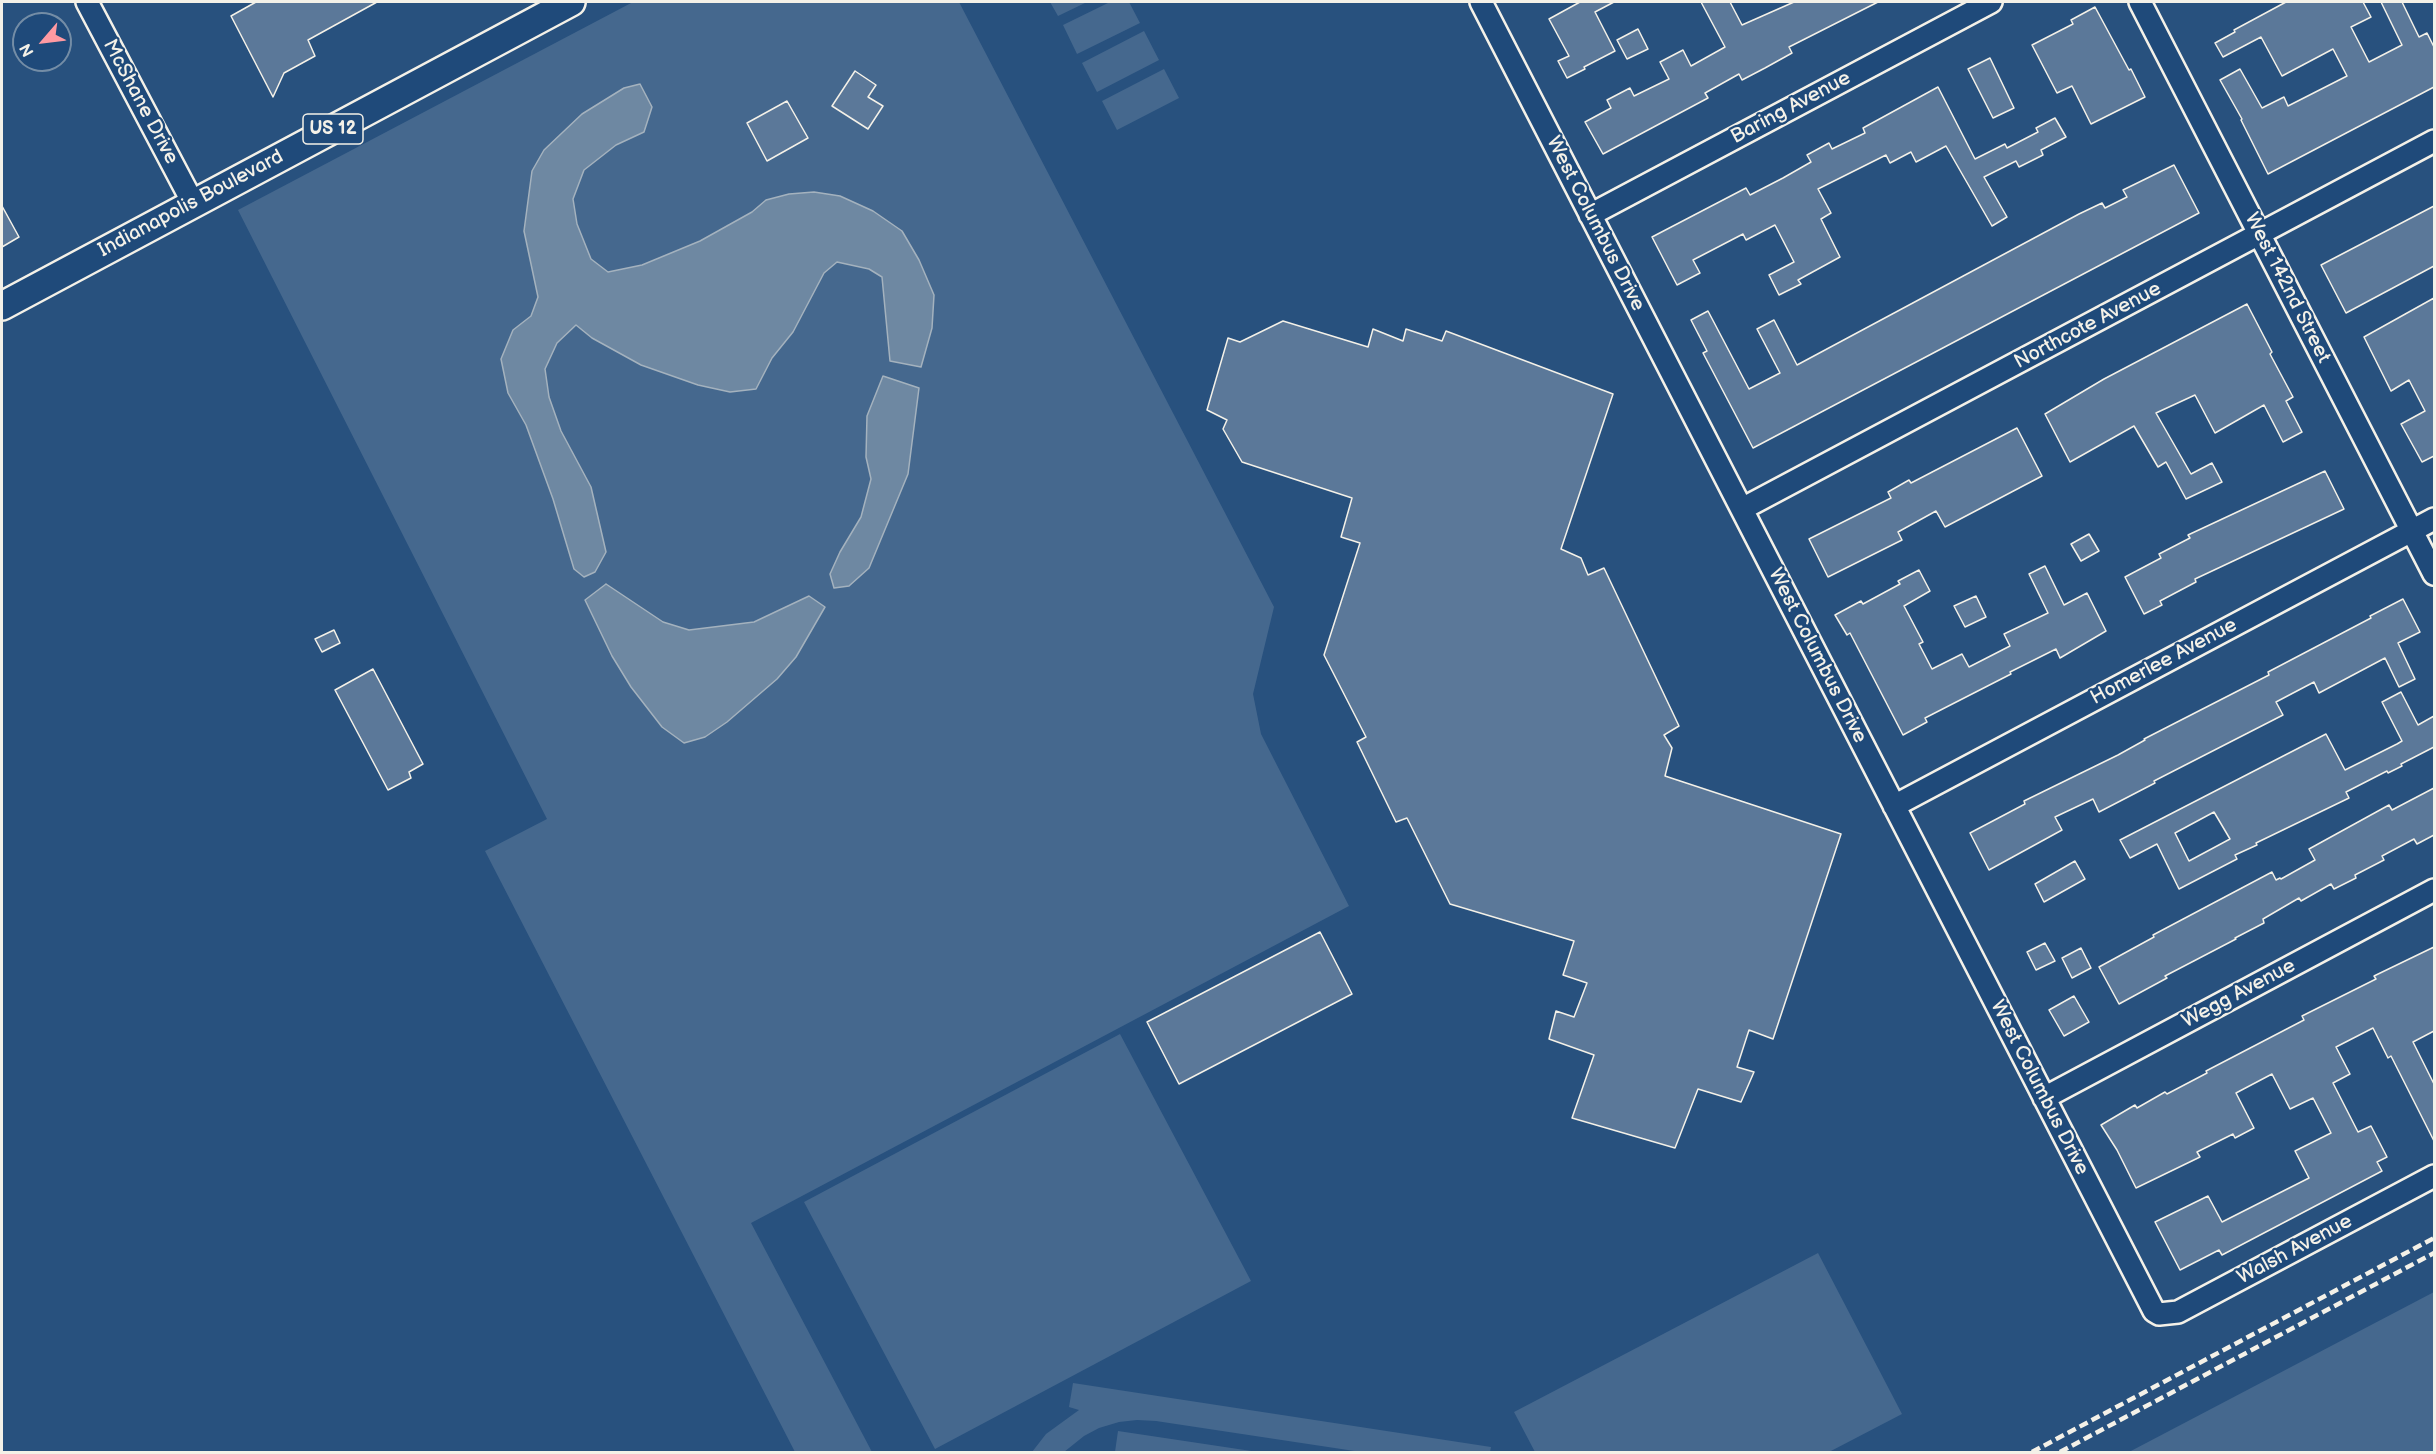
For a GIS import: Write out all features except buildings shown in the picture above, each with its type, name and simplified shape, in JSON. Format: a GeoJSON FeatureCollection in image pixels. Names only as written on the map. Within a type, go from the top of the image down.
{"type":"FeatureCollection","features":[{"type":"Feature","properties":{"kind":"main road","name":"Indianapolis Boulevard"},"geometry":{"type":"LineString","coordinates":[[2,306],[571,2]]}},
{"type":"Feature","properties":{"kind":"street","name":"McShane Drive"},"geometry":{"type":"LineString","coordinates":[[87,2],[193,203]]}},
{"type":"Feature","properties":{"kind":"street","name":"West Columbus Drive"},"geometry":{"type":"LineString","coordinates":[[1481,2],[2154,1311]]}},
{"type":"Feature","properties":{"kind":"street","name":"Baring Avenue"},"geometry":{"type":"LineString","coordinates":[[1590,214],[1991,2]]}},
{"type":"Feature","properties":{"kind":"street","name":"West 142nd Street"},"geometry":{"type":"LineString","coordinates":[[2140,2],[2434,574]]}},
{"type":"Feature","properties":{"kind":"street","name":"Northcote Avenue"},"geometry":{"type":"LineString","coordinates":[[1742,509],[2434,141]]}},
{"type":"Feature","properties":{"kind":"street","name":"Homerlee Avenue"},"geometry":{"type":"LineString","coordinates":[[1894,806],[2434,519]]}},
{"type":"Feature","properties":{"kind":"street","name":"Wegg Avenue"},"geometry":{"type":"LineString","coordinates":[[2044,1098],[2434,890]]}},
{"type":"Feature","properties":{"kind":"street","name":"Walsh Avenue"},"geometry":{"type":"LineString","coordinates":[[2154,1311],[2168,1315],[2178,1312],[2434,1176]]}},
{"type":"Feature","properties":{"kind":"shaded area"},"geometry":{"type":"Polygon","coordinates":[[[633,2],[959,2],[1274,607],[1253,694],[1261,734],[1349,906],[751,1223],[872,1452],[795,1452],[485,851],[547,819],[238,210],[633,2]]]}},
{"type":"Feature","properties":{"kind":"shaded area"},"geometry":{"type":"Polygon","coordinates":[[[1050,2],[1087,2],[1058,16],[1050,2]]]}},
{"type":"Feature","properties":{"kind":"shaded area"},"geometry":{"type":"Polygon","coordinates":[[[1110,2],[1129,2],[1140,23],[1077,54],[1063,25],[1110,2]]]}},
{"type":"Feature","properties":{"kind":"shaded area"},"geometry":{"type":"Polygon","coordinates":[[[1144,31],[1159,60],[1097,92],[1082,63],[1144,31]]]}},
{"type":"Feature","properties":{"kind":"shaded area"},"geometry":{"type":"Polygon","coordinates":[[[1164,69],[1179,98],[1117,130],[1102,101],[1164,69]]]}},
{"type":"Feature","properties":{"kind":"shaded area"},"geometry":{"type":"Polygon","coordinates":[[[640,84],[652,107],[644,132],[616,145],[584,170],[573,199],[577,224],[591,259],[608,272],[642,265],[700,241],[752,212],[766,200],[789,194],[814,192],[840,196],[873,211],[902,231],[919,260],[934,295],[932,328],[921,367],[890,361],[882,277],[869,269],[837,262],[824,273],[793,332],[772,358],[756,389],[730,392],[698,385],[641,365],[592,338],[576,325],[557,343],[545,369],[549,397],[561,431],[591,487],[606,552],[595,572],[584,577],[574,569],[553,499],[526,425],[508,393],[501,359],[513,330],[531,316],[538,297],[524,231],[532,171],[544,150],[582,114],[624,88],[640,84]]]}},
{"type":"Feature","properties":{"kind":"shaded area"},"geometry":{"type":"Polygon","coordinates":[[[883,376],[919,388],[908,474],[869,568],[849,586],[834,588],[830,574],[861,517],[871,479],[866,457],[867,416],[883,376]]]}},
{"type":"Feature","properties":{"kind":"shaded area"},"geometry":{"type":"Polygon","coordinates":[[[606,584],[663,622],[689,630],[754,622],[809,596],[825,607],[796,657],[777,679],[727,722],[705,737],[684,743],[662,727],[631,687],[612,656],[585,600],[606,584]]]}},
{"type":"Feature","properties":{"kind":"shaded area"},"geometry":{"type":"Polygon","coordinates":[[[1120,1034],[1251,1281],[935,1449],[804,1202],[1120,1034]]]}},
{"type":"Feature","properties":{"kind":"shaded area"},"geometry":{"type":"Polygon","coordinates":[[[1818,1253],[1902,1414],[1829,1452],[1535,1452],[1514,1412],[1818,1253]]]}},
{"type":"Feature","properties":{"kind":"shaded area"},"geometry":{"type":"Polygon","coordinates":[[[2434,1292],[2434,1452],[2129,1452],[2434,1292]]]}},
{"type":"Feature","properties":{"kind":"shaded area"},"geometry":{"type":"Polygon","coordinates":[[[1073,1383],[1491,1447],[1490,1452],[1361,1452],[1137,1420],[1099,1428],[1084,1436],[1064,1452],[1032,1452],[1046,1434],[1079,1410],[1069,1407],[1073,1383]]]}},
{"type":"Feature","properties":{"kind":"shaded area"},"geometry":{"type":"Polygon","coordinates":[[[1118,1431],[1258,1452],[1115,1452],[1118,1431]]]}},
{"type":"Feature","properties":{"kind":"railway"},"geometry":{"type":"LineString","coordinates":[[2032,1452],[2434,1238]]}},
{"type":"Feature","properties":{"kind":"railway"},"geometry":{"type":"LineString","coordinates":[[2060,1452],[2434,1253]]}}]}
